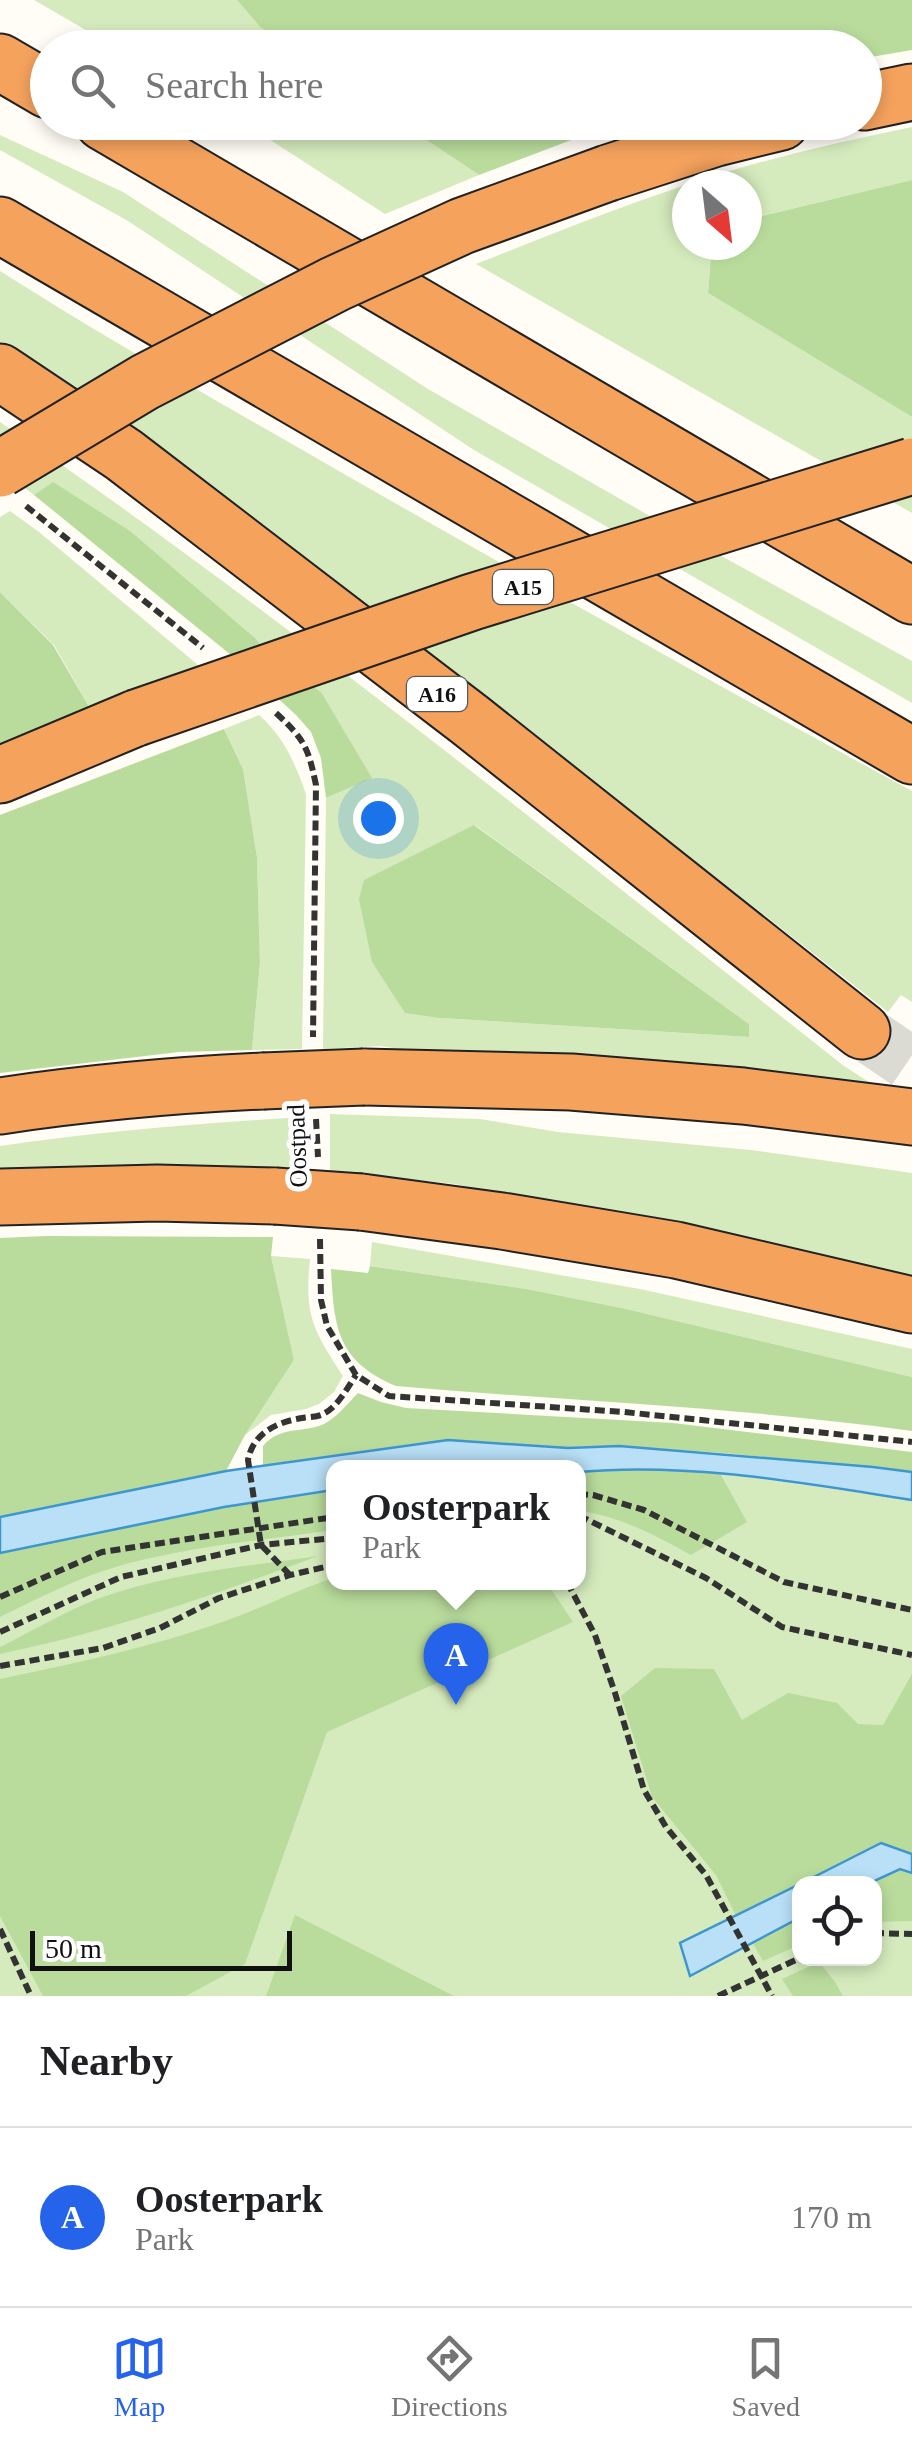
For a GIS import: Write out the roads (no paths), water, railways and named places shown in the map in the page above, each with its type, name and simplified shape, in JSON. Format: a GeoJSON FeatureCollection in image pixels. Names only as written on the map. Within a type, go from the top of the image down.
{"type":"FeatureCollection","features":[{"type":"Feature","properties":{"kind":"highway"},"geometry":{"type":"LineString","coordinates":[[0,62],[30,80]]}},
{"type":"Feature","properties":{"kind":"highway"},"geometry":{"type":"LineString","coordinates":[[882,98],[912,92]]}},
{"type":"Feature","properties":{"kind":"highway"},"geometry":{"type":"LineString","coordinates":[[134,140],[912,596]]}},
{"type":"Feature","properties":{"kind":"highway"},"geometry":{"type":"LineString","coordinates":[[8,483],[145,382],[335,284],[462,226],[710,140]]}},
{"type":"Feature","properties":{"kind":"highway"},"geometry":{"type":"LineString","coordinates":[[0,225],[912,756]]}},
{"type":"Feature","properties":{"kind":"highway","name":"A16"},"geometry":{"type":"LineString","coordinates":[[0,372],[140,467],[470,720],[862,1031]]}},
{"type":"Feature","properties":{"kind":"highway","name":"A15"},"geometry":{"type":"LineString","coordinates":[[0,775],[136,718],[472,602],[912,466]]}},
{"type":"Feature","properties":{"kind":"highway"},"geometry":{"type":"LineString","coordinates":[[0,1106],[264,1080],[364,1078],[571,1082],[742,1096],[912,1118]]}},
{"type":"Feature","properties":{"kind":"highway"},"geometry":{"type":"LineString","coordinates":[[0,1197],[158,1193],[319,1196],[676,1250],[912,1305]]}},
{"type":"Feature","properties":{"kind":"water"},"geometry":{"type":"Polygon","coordinates":[[[448,1440],[568,1448],[619,1446],[912,1472],[912,1500],[704,1472],[586,1472],[586,1460],[326,1460],[326,1491],[224,1507],[0,1553],[0,1517],[226,1471],[448,1440]]]}},
{"type":"Feature","properties":{"kind":"water"},"geometry":{"type":"Polygon","coordinates":[[[881,1843],[912,1854],[912,1873],[900,1869],[882,1877],[816,1876],[881,1843]]]}},
{"type":"Feature","properties":{"kind":"water"},"geometry":{"type":"Polygon","coordinates":[[[792,1888],[792,1922],[690,1976],[680,1943],[792,1888]]]}},
{"type":"Feature","properties":{"kind":"tunnel"},"geometry":{"type":"LineString","coordinates":[[862,1031],[912,1065]]}},
{"type":"Feature","properties":{"kind":"place","name":"Oosterpark"},"geometry":{"type":"Point","coordinates":[456,1705]}}]}
